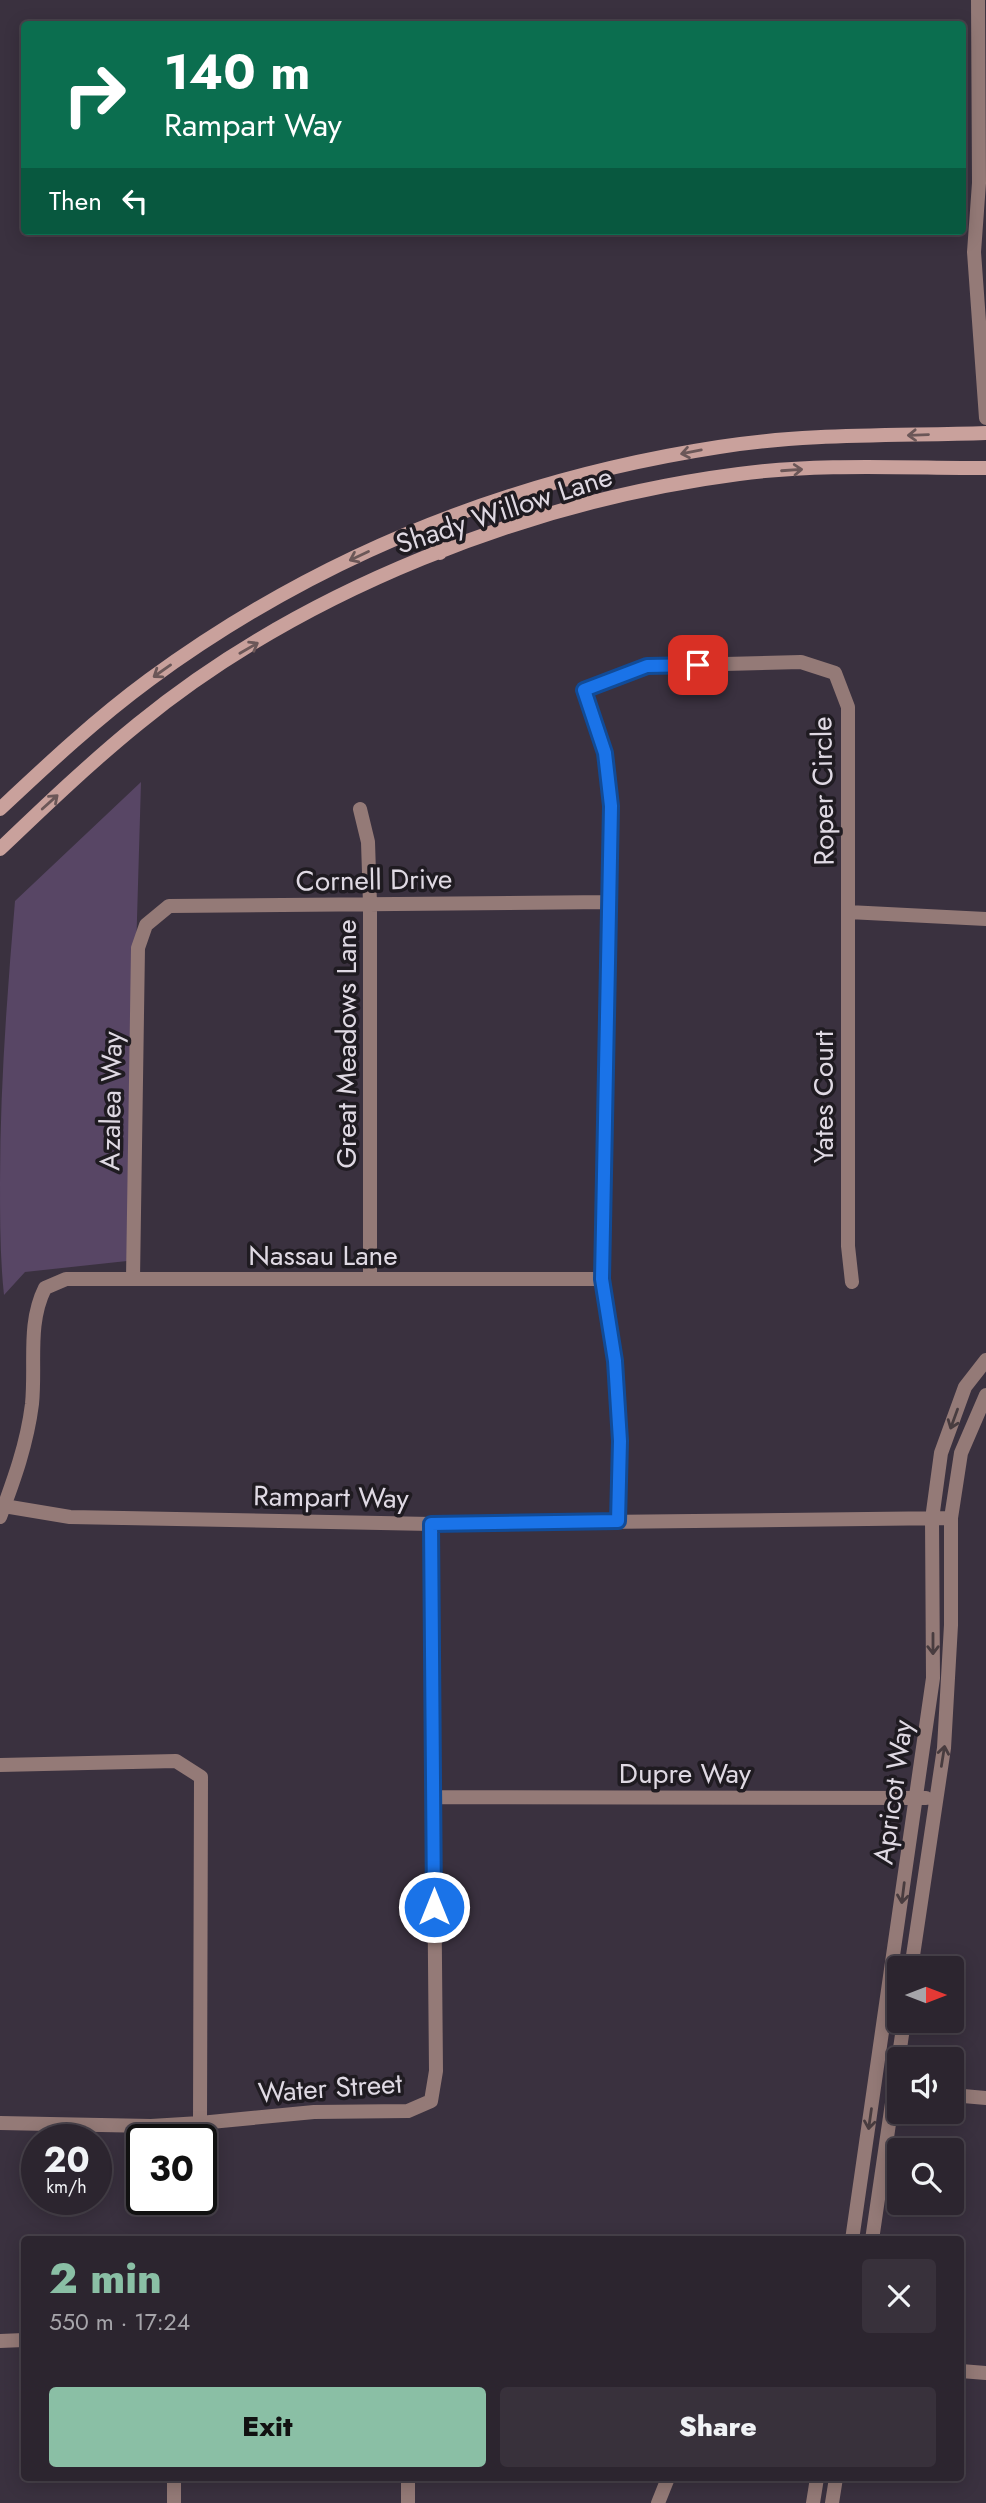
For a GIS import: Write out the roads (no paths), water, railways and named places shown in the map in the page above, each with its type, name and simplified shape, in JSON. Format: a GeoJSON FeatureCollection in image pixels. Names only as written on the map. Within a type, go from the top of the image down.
{"type":"FeatureCollection","features":[{"type":"Feature","properties":{"kind":"main road","name":"Shady Willow Lane"},"geometry":{"type":"LineString","coordinates":[[0,809],[69,745],[148,681],[193,650],[314,576],[487,501],[609,467],[721,447],[815,439],[986,433]]}},
{"type":"Feature","properties":{"kind":"main road","name":"Shady Willow Lane"},"geometry":{"type":"LineString","coordinates":[[0,849],[139,723],[223,663],[303,616],[388,574],[440,553],[569,509],[645,490],[741,474],[826,468],[986,468]]}},
{"type":"Feature","properties":{"kind":"main road"},"geometry":{"type":"LineString","coordinates":[[430,525],[440,553]]}},
{"type":"Feature","properties":{"kind":"street"},"geometry":{"type":"LineString","coordinates":[[978,0],[979,183],[974,252],[986,418]]}},
{"type":"Feature","properties":{"kind":"street"},"geometry":{"type":"LineString","coordinates":[[979,183],[986,215]]}},
{"type":"Feature","properties":{"kind":"street","name":"Roper Circle"},"geometry":{"type":"LineString","coordinates":[[618,1521],[620,1441],[615,1361],[602,1279],[611,806],[605,753],[584,690],[647,666],[801,662],[835,673],[848,707],[848,912]]}},
{"type":"Feature","properties":{"kind":"street","name":"Great Meadows Lane"},"geometry":{"type":"LineString","coordinates":[[360,809],[368,842],[370,904],[370,1279]]}},
{"type":"Feature","properties":{"kind":"street","name":"Cornell Drive"},"geometry":{"type":"LineString","coordinates":[[146,925],[169,906],[609,902]]}},
{"type":"Feature","properties":{"kind":"street"},"geometry":{"type":"LineString","coordinates":[[848,912],[986,919]]}},
{"type":"Feature","properties":{"kind":"street","name":"Yates Court"},"geometry":{"type":"LineString","coordinates":[[848,912],[848,1246],[852,1282]]}},
{"type":"Feature","properties":{"kind":"street","name":"Azalea Way"},"geometry":{"type":"LineString","coordinates":[[133,1279],[138,948],[146,925]]}},
{"type":"Feature","properties":{"kind":"street","name":"Nassau Lane"},"geometry":{"type":"LineString","coordinates":[[2,1512],[23,1456],[32,1403],[34,1309],[45,1288],[66,1279],[602,1279]]}},
{"type":"Feature","properties":{"kind":"street","name":"Apricot Way"},"geometry":{"type":"LineString","coordinates":[[853,2236],[933,1678],[932,1519],[942,1453],[965,1387],[986,1360]]}},
{"type":"Feature","properties":{"kind":"street","name":"Apricot Way"},"geometry":{"type":"LineString","coordinates":[[913,1956],[949,1690],[951,1518],[961,1453],[986,1395]]}},
{"type":"Feature","properties":{"kind":"street","name":"Rampart Way"},"geometry":{"type":"LineString","coordinates":[[2,1512],[70,1517],[431,1524],[951,1518]]}},
{"type":"Feature","properties":{"kind":"street","name":"Water Street"},"geometry":{"type":"LineString","coordinates":[[200,2123],[314,2112],[408,2111],[431,2101],[436,2071],[431,1524]]}},
{"type":"Feature","properties":{"kind":"street"},"geometry":{"type":"LineString","coordinates":[[0,1765],[176,1761],[201,1777],[200,2123],[150,2126],[0,2123]]}},
{"type":"Feature","properties":{"kind":"street","name":"Dupre Way"},"geometry":{"type":"LineString","coordinates":[[433,1797],[936,1799]]}},
{"type":"Feature","properties":{"kind":"street"},"geometry":{"type":"LineString","coordinates":[[875,2088],[887,2089]]}},
{"type":"Feature","properties":{"kind":"street"},"geometry":{"type":"LineString","coordinates":[[964,2096],[986,2098]]}},
{"type":"Feature","properties":{"kind":"street"},"geometry":{"type":"LineString","coordinates":[[873,2236],[891,2124]]}},
{"type":"Feature","properties":{"kind":"street"},"geometry":{"type":"LineString","coordinates":[[0,2340],[21,2340]]}},
{"type":"Feature","properties":{"kind":"street"},"geometry":{"type":"LineString","coordinates":[[964,2371],[986,2373]]}},
{"type":"Feature","properties":{"kind":"street"},"geometry":{"type":"LineString","coordinates":[[174,2481],[174,2503]]}},
{"type":"Feature","properties":{"kind":"street"},"geometry":{"type":"LineString","coordinates":[[408,2481],[408,2503]]}},
{"type":"Feature","properties":{"kind":"street"},"geometry":{"type":"LineString","coordinates":[[658,2503],[667,2481]]}},
{"type":"Feature","properties":{"kind":"street"},"geometry":{"type":"LineString","coordinates":[[813,2503],[817,2481]]}},
{"type":"Feature","properties":{"kind":"street"},"geometry":{"type":"LineString","coordinates":[[832,2503],[836,2481]]}}]}
